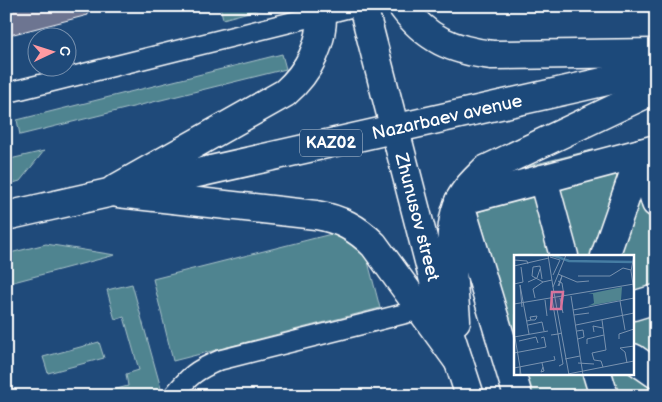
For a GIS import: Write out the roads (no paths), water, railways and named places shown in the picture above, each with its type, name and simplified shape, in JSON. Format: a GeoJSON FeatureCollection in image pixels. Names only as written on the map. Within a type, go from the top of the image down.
{"type":"FeatureCollection","features":[{"type":"Feature","properties":{"kind":"main road","name":"Zhunusov street"},"geometry":{"type":"LineString","coordinates":[[363,6],[394,128],[430,307]]}},
{"type":"Feature","properties":{"kind":"main road"},"geometry":{"type":"LineString","coordinates":[[402,6],[409,17],[431,36],[448,46],[476,53],[492,55],[656,53]]}},
{"type":"Feature","properties":{"kind":"main road"},"geometry":{"type":"LineString","coordinates":[[110,192],[285,93],[301,76],[312,59],[318,45],[322,10]]}},
{"type":"Feature","properties":{"kind":"main road","name":"Nazarbaev avenue"},"geometry":{"type":"LineString","coordinates":[[6,216],[656,70]]}},
{"type":"Feature","properties":{"kind":"main road"},"geometry":{"type":"LineString","coordinates":[[514,372],[509,342],[467,199],[468,188],[485,170],[656,90]]}},
{"type":"Feature","properties":{"kind":"main road"},"geometry":{"type":"LineString","coordinates":[[459,362],[452,224],[467,199],[543,178],[651,154]]}},
{"type":"Feature","properties":{"kind":"main road"},"geometry":{"type":"LineString","coordinates":[[651,154],[656,203]]}},
{"type":"Feature","properties":{"kind":"main road"},"geometry":{"type":"LineString","coordinates":[[605,255],[651,154]]}},
{"type":"Feature","properties":{"kind":"main road"},"geometry":{"type":"LineString","coordinates":[[543,178],[564,255]]}},
{"type":"Feature","properties":{"kind":"main road"},"geometry":{"type":"LineString","coordinates":[[110,192],[316,215],[342,222],[362,234],[374,245],[430,307],[459,362],[470,396]]}},
{"type":"Feature","properties":{"kind":"main road"},"geometry":{"type":"LineString","coordinates":[[634,306],[656,299]]}},
{"type":"Feature","properties":{"kind":"main road"},"geometry":{"type":"LineString","coordinates":[[634,359],[656,374]]}},
{"type":"Feature","properties":{"kind":"main road"},"geometry":{"type":"LineString","coordinates":[[514,374],[518,396]]}},
{"type":"Feature","properties":{"kind":"main road"},"geometry":{"type":"LineString","coordinates":[[598,374],[604,396]]}},
{"type":"Feature","properties":{"kind":"lane"},"geometry":{"type":"LineString","coordinates":[[6,93],[322,10],[356,6]]}},
{"type":"Feature","properties":{"kind":"lane"},"geometry":{"type":"LineString","coordinates":[[172,396],[190,376],[220,360],[430,307]]}}]}
